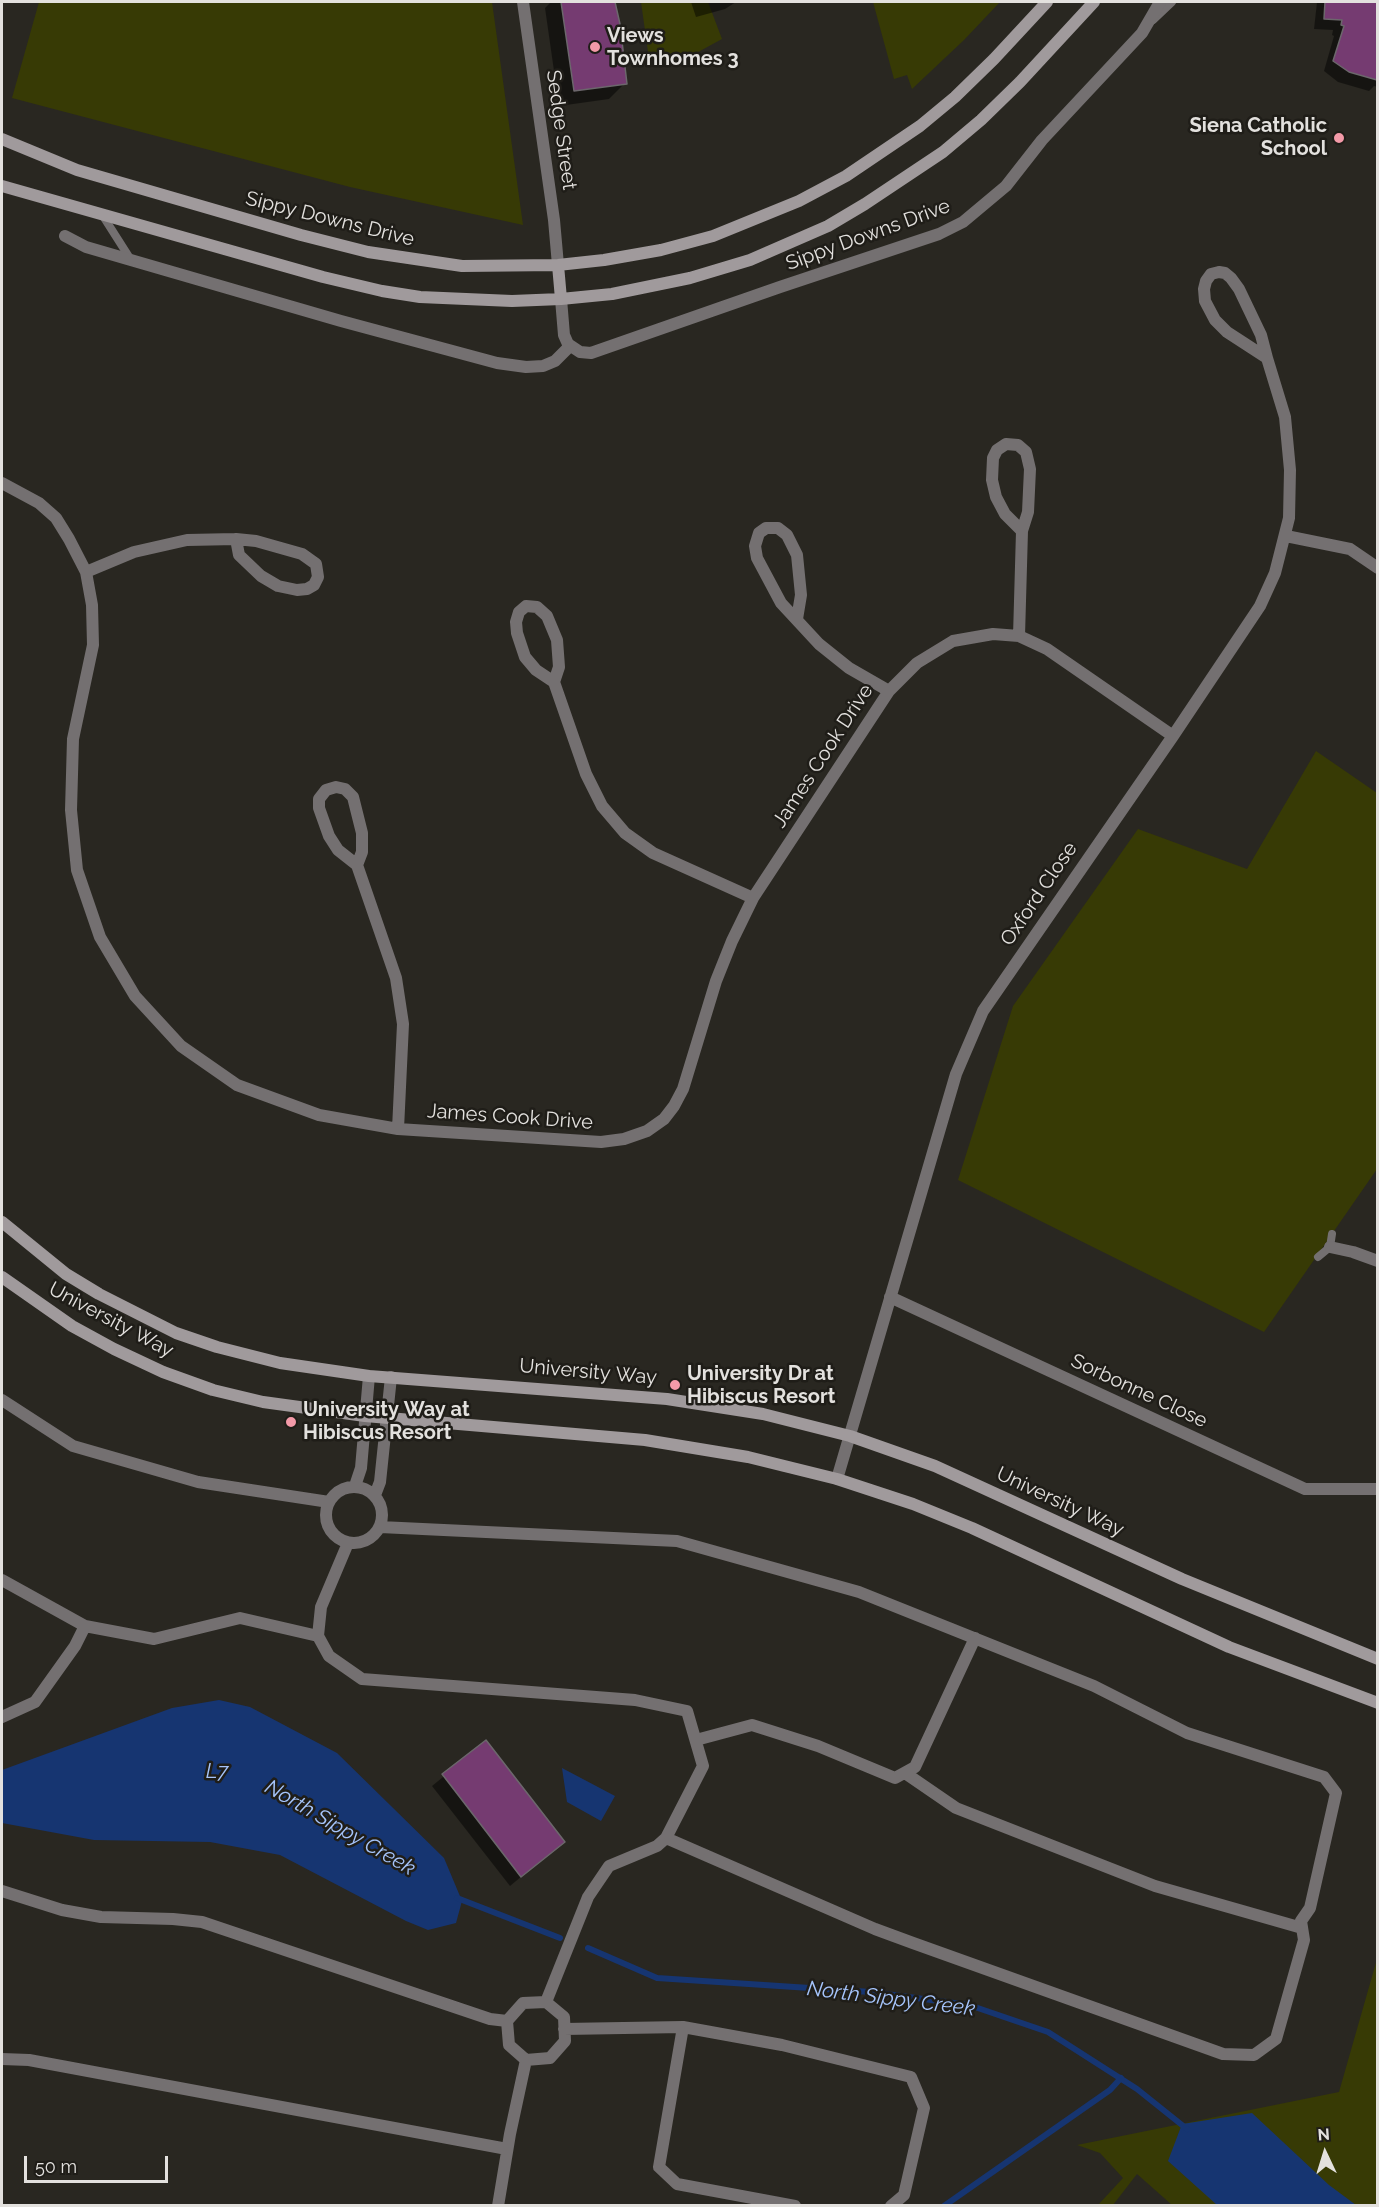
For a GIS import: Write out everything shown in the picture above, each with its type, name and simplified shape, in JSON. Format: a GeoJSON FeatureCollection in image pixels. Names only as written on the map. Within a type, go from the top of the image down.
{"type":"FeatureCollection","features":[{"type":"Feature","properties":{"kind":"main road","name":"Sippy Downs Drive"},"geometry":{"type":"LineString","coordinates":[[2,139],[76,170],[368,252],[462,266],[558,265],[604,260],[661,250],[713,236],[780,210],[846,176],[920,126],[955,97],[1047,2]]}},
{"type":"Feature","properties":{"kind":"main road","name":"Sippy Downs Drive"},"geometry":{"type":"LineString","coordinates":[[2,186],[323,277],[382,291],[457,300],[512,301],[612,294],[722,270],[788,244],[856,210],[902,182],[981,120],[1020,82],[1094,2]]}},
{"type":"Feature","properties":{"kind":"main road"},"geometry":{"type":"LineString","coordinates":[[558,265],[561,299]]}},
{"type":"Feature","properties":{"kind":"main road","name":"University Way"},"geometry":{"type":"LineString","coordinates":[[2,1222],[66,1274],[137,1315],[176,1333],[255,1358],[314,1369],[369,1376],[667,1399],[763,1414],[850,1436],[935,1466],[1182,1579],[1377,1659]]}},
{"type":"Feature","properties":{"kind":"main road","name":"University Way"},"geometry":{"type":"LineString","coordinates":[[2,1277],[72,1326],[163,1372],[213,1390],[309,1410],[645,1440],[748,1457],[837,1479],[913,1504],[972,1528],[1229,1647],[1377,1703]]}},
{"type":"Feature","properties":{"kind":"street","name":"Sedge Street"},"geometry":{"type":"LineString","coordinates":[[523,2],[551,197],[558,265]]}},
{"type":"Feature","properties":{"kind":"street","name":"Sippy Downs Drive"},"geometry":{"type":"LineString","coordinates":[[570,346],[584,353],[598,351],[780,287],[909,245],[963,222],[1006,186],[1042,140],[1145,28],[1160,2]]}},
{"type":"Feature","properties":{"kind":"street"},"geometry":{"type":"LineString","coordinates":[[66,236],[86,247],[342,321],[497,363],[526,367],[541,366],[555,361],[570,346],[564,335],[561,299]]}},
{"type":"Feature","properties":{"kind":"street","name":"Oxford Close"},"geometry":{"type":"LineString","coordinates":[[837,1479],[956,1074],[983,1011],[1260,606],[1275,573],[1286,536],[1290,495],[1288,438],[1279,394],[1261,334],[1239,289],[1225,273],[1211,274],[1204,289],[1205,300],[1215,320],[1227,332],[1268,358]]}},
{"type":"Feature","properties":{"kind":"street"},"geometry":{"type":"LineString","coordinates":[[1019,636],[1022,531],[1028,512],[1030,470],[1026,452],[1018,445],[1006,444],[997,450],[993,458],[992,480],[996,497],[1005,514],[1022,531]]}},
{"type":"Feature","properties":{"kind":"street","name":"James Cook Drive"},"geometry":{"type":"LineString","coordinates":[[2,483],[39,503],[56,518],[86,572],[92,604],[93,645],[73,739],[71,810],[77,870],[100,937],[135,996],[181,1046],[237,1085],[319,1115],[398,1128],[601,1142],[624,1139],[647,1131],[664,1119],[683,1089],[716,981],[753,898],[889,691],[917,663],[953,642],[993,634],[1019,636],[1047,649],[1173,736]]}},
{"type":"Feature","properties":{"kind":"street"},"geometry":{"type":"LineString","coordinates":[[797,619],[801,595],[797,555],[787,535],[778,528],[766,528],[759,533],[755,546],[757,558],[781,603],[827,650],[849,668],[889,691]]}},
{"type":"Feature","properties":{"kind":"street"},"geometry":{"type":"LineString","coordinates":[[1286,536],[1350,549],[1377,568]]}},
{"type":"Feature","properties":{"kind":"street"},"geometry":{"type":"LineString","coordinates":[[86,572],[134,552],[187,540],[236,539],[256,541],[302,554],[316,564],[318,577],[314,585],[307,589],[297,590],[278,586],[261,576],[239,555],[236,539]]}},
{"type":"Feature","properties":{"kind":"street"},"geometry":{"type":"LineString","coordinates":[[554,682],[559,667],[557,640],[547,616],[537,606],[526,606],[519,612],[516,622],[525,657],[536,670],[554,682],[586,774],[602,806],[625,833],[653,853],[753,898]]}},
{"type":"Feature","properties":{"kind":"street"},"geometry":{"type":"LineString","coordinates":[[357,865],[362,852],[360,818],[353,797],[345,789],[336,787],[326,790],[319,799],[319,808],[329,836],[338,850],[357,865],[396,978],[403,1024],[398,1128]]}},
{"type":"Feature","properties":{"kind":"street"},"geometry":{"type":"LineString","coordinates":[[1330,1247],[1377,1261]]}},
{"type":"Feature","properties":{"kind":"street","name":"Sorbonne Close"},"geometry":{"type":"LineString","coordinates":[[890,1297],[1305,1489],[1377,1489]]}},
{"type":"Feature","properties":{"kind":"street"},"geometry":{"type":"LineString","coordinates":[[355,1486],[361,1468],[369,1376]]}},
{"type":"Feature","properties":{"kind":"street"},"geometry":{"type":"LineString","coordinates":[[375,1495],[380,1482],[391,1377]]}},
{"type":"Feature","properties":{"kind":"street"},"geometry":{"type":"LineString","coordinates":[[2,1400],[73,1446],[198,1482],[329,1502]]}},
{"type":"Feature","properties":{"kind":"street"},"geometry":{"type":"LineString","coordinates":[[355,1486],[363,1488],[375,1495],[381,1505],[383,1515],[380,1527],[366,1541],[348,1543],[339,1539],[327,1524],[326,1514],[329,1502],[336,1492],[345,1488],[355,1486]]}},
{"type":"Feature","properties":{"kind":"street"},"geometry":{"type":"LineString","coordinates":[[380,1527],[677,1541],[860,1592],[1094,1686],[1187,1733],[1324,1777],[1336,1793],[1310,1908],[1301,1921],[1304,1940],[1276,2039],[1254,2055],[1223,2054],[875,1929],[666,1838]]}},
{"type":"Feature","properties":{"kind":"street"},"geometry":{"type":"LineString","coordinates":[[348,1543],[321,1607],[318,1636],[329,1656],[362,1679],[635,1700],[687,1711],[703,1766],[666,1838],[657,1846],[609,1866],[588,1897],[546,2002]]}},
{"type":"Feature","properties":{"kind":"street"},"geometry":{"type":"LineString","coordinates":[[2,1580],[85,1626],[154,1639],[240,1618],[318,1636]]}},
{"type":"Feature","properties":{"kind":"street"},"geometry":{"type":"LineString","coordinates":[[2,1717],[35,1702],[75,1646],[85,1626]]}},
{"type":"Feature","properties":{"kind":"street"},"geometry":{"type":"LineString","coordinates":[[696,1740],[752,1725],[818,1746],[895,1778],[915,1767],[975,1638]]}},
{"type":"Feature","properties":{"kind":"street"},"geometry":{"type":"LineString","coordinates":[[905,1773],[956,1808],[1155,1886],[1302,1928]]}},
{"type":"Feature","properties":{"kind":"street"},"geometry":{"type":"LineString","coordinates":[[2,1891],[62,1910],[101,1917],[202,1922],[490,2019],[507,2021]]}},
{"type":"Feature","properties":{"kind":"street"},"geometry":{"type":"LineString","coordinates":[[546,2002],[564,2018],[565,2041],[550,2058],[526,2060],[509,2045],[507,2021],[523,2003],[546,2002]]}},
{"type":"Feature","properties":{"kind":"street"},"geometry":{"type":"LineString","coordinates":[[564,2029],[683,2027],[782,2044],[910,2077],[924,2108],[904,2195],[891,2205]]}},
{"type":"Feature","properties":{"kind":"street"},"geometry":{"type":"LineString","coordinates":[[683,2027],[659,2167],[676,2184],[795,2205]]}},
{"type":"Feature","properties":{"kind":"street"},"geometry":{"type":"LineString","coordinates":[[2,2059],[29,2060],[507,2149]]}},
{"type":"Feature","properties":{"kind":"street"},"geometry":{"type":"LineString","coordinates":[[498,2205],[526,2060]]}},
{"type":"Feature","properties":{"kind":"lane","name":"Sippy Downs Drive"},"geometry":{"type":"LineString","coordinates":[[1145,28],[1172,2]]}},
{"type":"Feature","properties":{"kind":"lane"},"geometry":{"type":"LineString","coordinates":[[103,216],[131,260]]}},
{"type":"Feature","properties":{"kind":"lane"},"geometry":{"type":"LineString","coordinates":[[1318,1257],[1330,1247],[1332,1234]]}},
{"type":"Feature","properties":{"kind":"shaded area"},"geometry":{"type":"Polygon","coordinates":[[[39,2],[492,2],[523,225],[350,187],[12,98],[39,2]]]}},
{"type":"Feature","properties":{"kind":"shaded area"},"geometry":{"type":"Polygon","coordinates":[[[641,2],[708,2],[722,39],[689,57],[650,66],[641,2]]]}},
{"type":"Feature","properties":{"kind":"shaded area"},"geometry":{"type":"Polygon","coordinates":[[[873,2],[1000,2],[912,89],[907,75],[894,79],[873,2]]]}},
{"type":"Feature","properties":{"kind":"shaded area"},"geometry":{"type":"Polygon","coordinates":[[[1316,751],[1377,793],[1377,1169],[1264,1332],[958,1180],[1013,1006],[1138,829],[1247,869],[1316,751]]]}},
{"type":"Feature","properties":{"kind":"shaded area"},"geometry":{"type":"Polygon","coordinates":[[[1377,1959],[1377,2205],[1172,2205],[1137,2174],[1113,2205],[1098,2205],[1123,2178],[1100,2153],[1077,2145],[1339,2092],[1377,1959]]]}},
{"type":"Feature","properties":{"kind":"water","name":"L7"},"geometry":{"type":"Polygon","coordinates":[[[219,1700],[250,1707],[337,1753],[444,1858],[462,1901],[456,1923],[428,1930],[406,1921],[280,1855],[210,1842],[94,1840],[2,1823],[2,1770],[172,1708],[219,1700]]]}},
{"type":"Feature","properties":{"kind":"water"},"geometry":{"type":"Polygon","coordinates":[[[562,1768],[615,1796],[601,1821],[567,1802],[562,1768]]]}},
{"type":"Feature","properties":{"kind":"water"},"geometry":{"type":"Polygon","coordinates":[[[1252,2113],[1329,2185],[1356,2205],[1217,2205],[1168,2161],[1182,2124],[1252,2113]]]}},
{"type":"Feature","properties":{"kind":"building","name":"Views Townhomes 3"},"geometry":{"type":"Polygon","coordinates":[[[561,2],[615,2],[627,84],[574,91],[561,2]]]}},
{"type":"Feature","properties":{"kind":"building"},"geometry":{"type":"Polygon","coordinates":[[[1325,2],[1377,2],[1377,80],[1349,72],[1333,61],[1344,26],[1341,25],[1342,20],[1324,19],[1325,2]]]}},
{"type":"Feature","properties":{"kind":"building"},"geometry":{"type":"Polygon","coordinates":[[[486,1740],[565,1842],[521,1877],[442,1774],[486,1740]]]}},
{"type":"Feature","properties":{"kind":"waterway","name":"North Sippy Creek"},"geometry":{"type":"LineString","coordinates":[[457,1898],[560,1938]]}},
{"type":"Feature","properties":{"kind":"waterway","name":"North Sippy Creek"},"geometry":{"type":"LineString","coordinates":[[588,1948],[657,1978],[871,1992],[969,2005],[1048,2032],[1137,2089],[1187,2129]]}},
{"type":"Feature","properties":{"kind":"waterway"},"geometry":{"type":"LineString","coordinates":[[944,2206],[1110,2090],[1121,2078]]}},
{"type":"Feature","properties":{"kind":"place","name":"Views Townhomes 3"},"geometry":{"type":"Point","coordinates":[595,47]}},
{"type":"Feature","properties":{"kind":"place","name":"Siena Catholic School"},"geometry":{"type":"Point","coordinates":[1339,138]}},
{"type":"Feature","properties":{"kind":"place","name":"University Dr at Hibiscus Resort"},"geometry":{"type":"Point","coordinates":[675,1385]}},
{"type":"Feature","properties":{"kind":"place","name":"University Way at Hibiscus Resort"},"geometry":{"type":"Point","coordinates":[291,1422]}}]}
